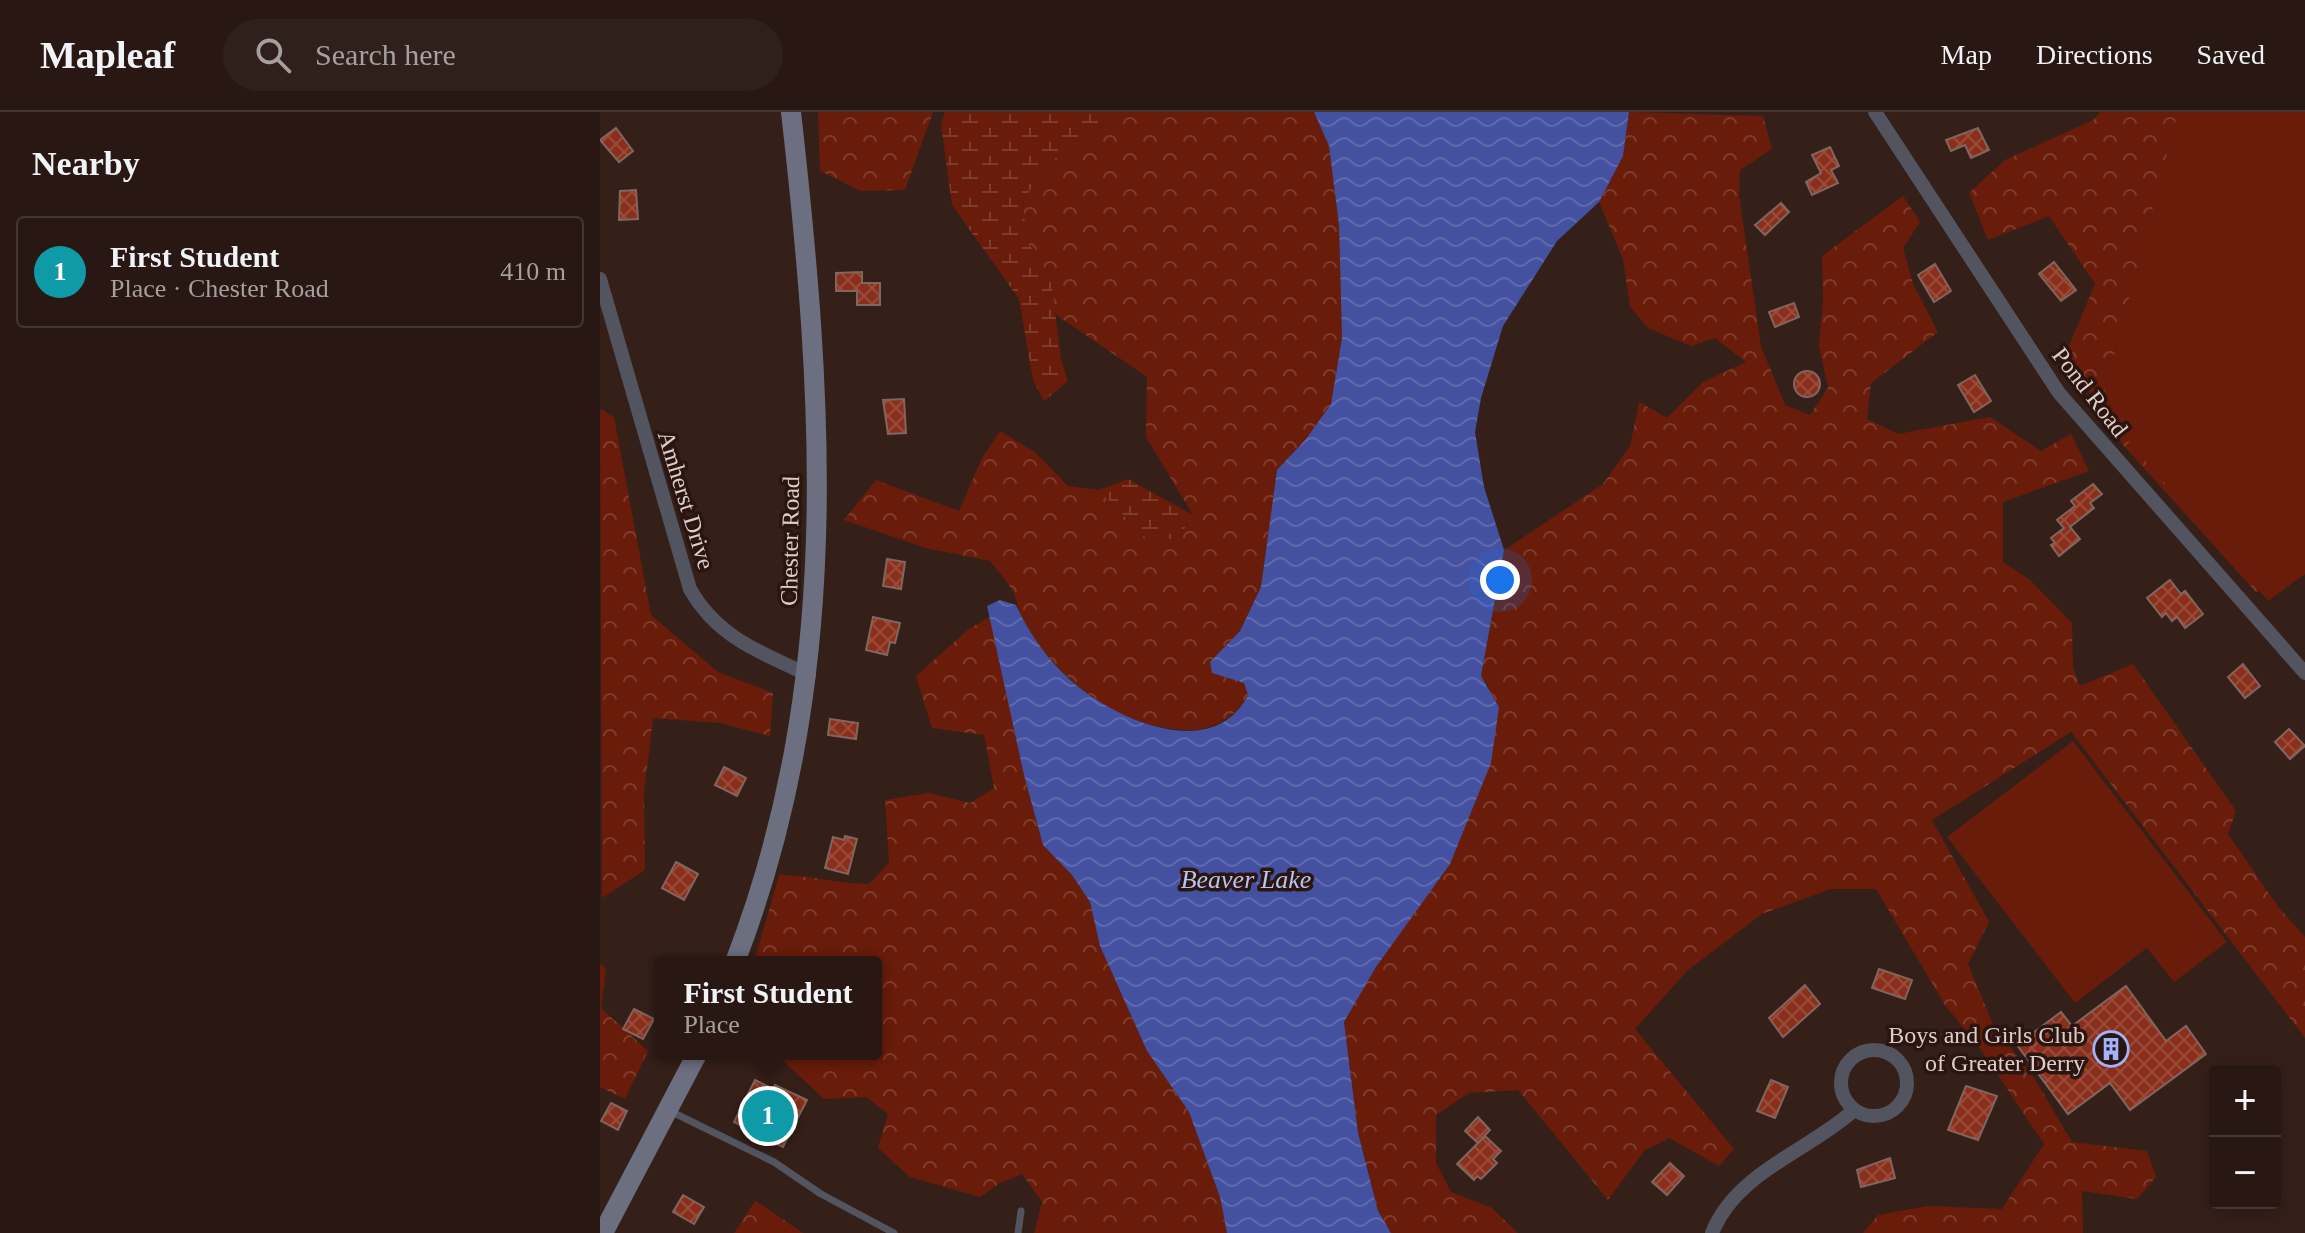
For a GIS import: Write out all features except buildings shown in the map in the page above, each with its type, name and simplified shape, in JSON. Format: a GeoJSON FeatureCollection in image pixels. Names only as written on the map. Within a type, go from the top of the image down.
{"type":"FeatureCollection","features":[{"type":"Feature","properties":{"kind":"main road","name":"Chester Road"},"geometry":{"type":"LineString","coordinates":[[737,956],[768,871],[785,806],[809,675],[814,614],[817,466],[803,224],[791,112]]}},
{"type":"Feature","properties":{"kind":"main road"},"geometry":{"type":"LineString","coordinates":[[603,1233],[694,1060]]}},
{"type":"Feature","properties":{"kind":"street","name":"Pond Road"},"geometry":{"type":"LineString","coordinates":[[1875,112],[2059,393],[2305,673]]}},
{"type":"Feature","properties":{"kind":"street","name":"Amherst Drive"},"geometry":{"type":"LineString","coordinates":[[600,279],[690,589],[707,616],[731,637],[809,675]]}},
{"type":"Feature","properties":{"kind":"street"},"geometry":{"type":"LineString","coordinates":[[1872,1050],[1895,1057],[1908,1079],[1901,1104],[1879,1116],[1854,1110],[1843,1095],[1841,1083],[1850,1060],[1872,1050]]}},
{"type":"Feature","properties":{"kind":"street"},"geometry":{"type":"LineString","coordinates":[[1712,1233],[1727,1206],[1751,1182],[1820,1138],[1854,1110]]}},
{"type":"Feature","properties":{"kind":"lane"},"geometry":{"type":"LineString","coordinates":[[668,1110],[774,1162],[821,1194],[894,1233]]}},
{"type":"Feature","properties":{"kind":"lane"},"geometry":{"type":"LineString","coordinates":[[1018,1233],[1021,1211]]}},
{"type":"Feature","properties":{"kind":"green space"},"geometry":{"type":"Polygon","coordinates":[[[818,112],[933,112],[905,190],[861,191],[820,171],[818,112]]]}},
{"type":"Feature","properties":{"kind":"green space"},"geometry":{"type":"Polygon","coordinates":[[[945,112],[1113,112],[1098,131],[1045,165],[1022,204],[1029,244],[1051,279],[1061,359],[1068,381],[1044,401],[1033,380],[1019,299],[952,205],[941,124],[945,112]]]}},
{"type":"Feature","properties":{"kind":"green space"},"geometry":{"type":"Polygon","coordinates":[[[1113,112],[1314,112],[1329,146],[1339,225],[1342,338],[1331,404],[1306,439],[1277,470],[1261,587],[1240,631],[1210,662],[1212,673],[1244,683],[1248,695],[1231,716],[1197,730],[1139,721],[1094,698],[1074,682],[1039,645],[1023,621],[1010,587],[990,561],[926,548],[844,520],[876,480],[959,511],[981,460],[1000,431],[1036,453],[1068,486],[1099,490],[1148,540],[1178,539],[1193,515],[1146,437],[1147,377],[1055,314],[1051,279],[1029,244],[1022,204],[1045,165],[1098,131],[1113,112]]]}},
{"type":"Feature","properties":{"kind":"green space"},"geometry":{"type":"Polygon","coordinates":[[[1629,112],[1763,116],[1772,149],[1740,170],[1739,195],[1761,346],[1785,405],[1810,415],[1828,388],[1819,345],[1823,302],[1822,256],[1903,196],[1920,222],[1903,248],[1913,284],[1938,332],[1871,383],[1867,419],[1898,434],[1990,417],[2041,451],[2071,434],[2089,471],[2003,502],[2003,562],[2030,580],[2072,623],[2073,668],[2080,686],[2133,664],[2236,811],[2228,834],[2279,908],[2305,937],[2305,1038],[2071,732],[1932,820],[1989,922],[1968,964],[1994,1027],[2033,1076],[2072,1142],[2147,1151],[2156,1177],[2137,1199],[2082,1191],[2083,1233],[1863,1233],[1878,1215],[1928,1206],[2002,1209],[2044,1144],[1980,1048],[1945,1005],[1876,889],[1831,889],[1762,914],[1688,970],[1635,1029],[1734,1149],[1719,1166],[1669,1138],[1644,1151],[1608,1200],[1518,1090],[1469,1093],[1436,1115],[1436,1163],[1451,1192],[1492,1208],[1518,1233],[1391,1233],[1378,1211],[1358,1133],[1344,1022],[1376,967],[1489,686],[1481,677],[1504,550],[1603,484],[1630,446],[1639,402],[1667,418],[1703,382],[1746,362],[1715,338],[1691,346],[1648,328],[1630,307],[1623,259],[1599,202],[1623,156],[1629,112]]]}},
{"type":"Feature","properties":{"kind":"green space"},"geometry":{"type":"Polygon","coordinates":[[[2100,112],[2305,112],[2305,564],[2256,592],[2122,444],[2066,353],[2095,284],[2049,216],[1988,240],[1969,193],[2005,160],[2093,120],[2100,112]]]}},
{"type":"Feature","properties":{"kind":"green space"},"geometry":{"type":"Polygon","coordinates":[[[2178,112],[2305,112],[2305,574],[2268,601],[2100,409],[2178,112]]]}},
{"type":"Feature","properties":{"kind":"green space"},"geometry":{"type":"Polygon","coordinates":[[[600,409],[614,417],[651,615],[718,672],[773,693],[770,736],[720,723],[653,718],[644,793],[645,870],[602,898],[600,409]]]}},
{"type":"Feature","properties":{"kind":"green space"},"geometry":{"type":"Polygon","coordinates":[[[1128,479],[1193,515],[1178,539],[1148,540],[1099,490],[1128,479]]]}},
{"type":"Feature","properties":{"kind":"green space"},"geometry":{"type":"Polygon","coordinates":[[[990,617],[1024,775],[1043,845],[1072,875],[1090,902],[1100,946],[1147,1051],[1189,1112],[1220,1197],[1227,1233],[1034,1233],[1042,1202],[1022,1174],[1000,1183],[980,1197],[910,1177],[878,1148],[888,1114],[866,1097],[824,1099],[782,1060],[882,1060],[882,956],[756,956],[779,875],[869,884],[889,863],[885,800],[929,793],[970,803],[994,788],[984,735],[932,728],[916,676],[970,628],[990,617]]]}},
{"type":"Feature","properties":{"kind":"green space"},"geometry":{"type":"Polygon","coordinates":[[[2073,741],[2227,942],[2174,982],[2147,948],[2075,1003],[1947,837],[2073,741]]]}},
{"type":"Feature","properties":{"kind":"green space"},"geometry":{"type":"Polygon","coordinates":[[[600,964],[606,968],[601,1008],[648,1051],[625,1099],[600,1087],[600,964]]]}},
{"type":"Feature","properties":{"kind":"green space"},"geometry":{"type":"Polygon","coordinates":[[[756,1201],[803,1233],[734,1233],[756,1201]]]}},
{"type":"Feature","properties":{"kind":"water","name":"Beaver Lake"},"geometry":{"type":"Polygon","coordinates":[[[1314,112],[1629,112],[1623,156],[1599,202],[1557,241],[1503,326],[1481,398],[1475,432],[1484,487],[1504,550],[1481,676],[1499,707],[1491,763],[1450,864],[1376,967],[1344,1022],[1358,1133],[1378,1211],[1391,1233],[1227,1233],[1220,1197],[1189,1112],[1147,1051],[1100,946],[1090,902],[1072,875],[1043,845],[1024,775],[987,606],[1000,600],[1016,605],[1042,649],[1080,688],[1103,704],[1156,727],[1183,731],[1209,728],[1231,717],[1248,695],[1244,683],[1212,673],[1210,662],[1240,631],[1261,587],[1277,470],[1306,439],[1331,404],[1342,338],[1339,225],[1329,146],[1314,112]]]}},
{"type":"Feature","properties":{"kind":"place","name":"Boys and Girls Club of Greater Derry"},"geometry":{"type":"Point","coordinates":[2111,1049]}},
{"type":"Feature","properties":{"kind":"place","name":"First Student"},"geometry":{"type":"Point","coordinates":[768,1116]}}]}
